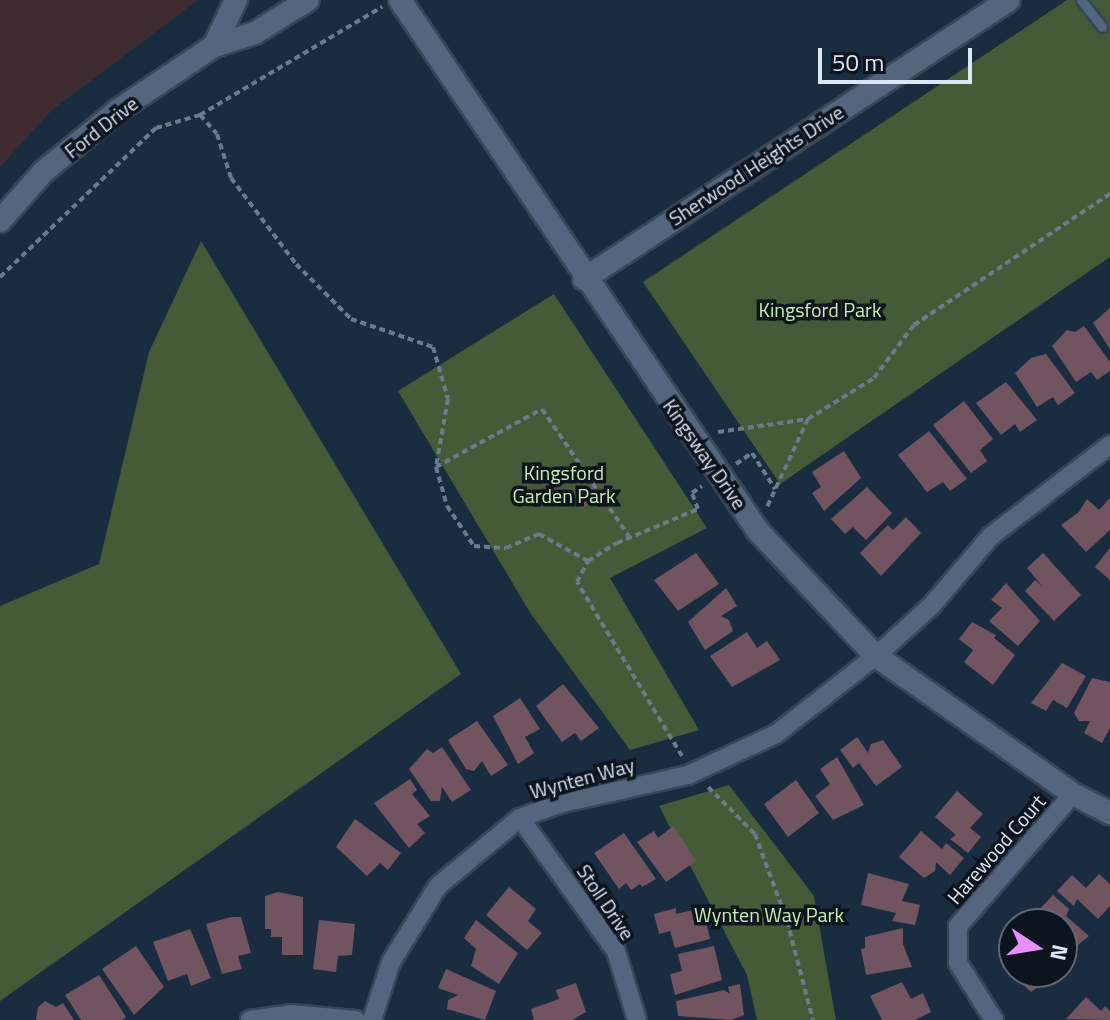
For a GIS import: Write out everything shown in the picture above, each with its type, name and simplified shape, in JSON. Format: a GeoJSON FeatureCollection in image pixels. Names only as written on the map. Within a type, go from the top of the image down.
{"type":"FeatureCollection","features":[{"type":"Feature","properties":{"kind":"street","name":"Ford Drive"},"geometry":{"type":"LineString","coordinates":[[214,46],[236,0]]}},
{"type":"Feature","properties":{"kind":"street","name":"Ford Drive"},"geometry":{"type":"LineString","coordinates":[[0,221],[43,172],[92,132],[214,46],[255,33],[308,0]]}},
{"type":"Feature","properties":{"kind":"street","name":"Kingsway Drive"},"geometry":{"type":"LineString","coordinates":[[400,0],[584,279],[758,531],[876,656],[1073,794],[1110,813]]}},
{"type":"Feature","properties":{"kind":"street","name":"Sherwood Heights Drive"},"geometry":{"type":"LineString","coordinates":[[584,279],[1009,0]]}},
{"type":"Feature","properties":{"kind":"street","name":"Wynten Way"},"geometry":{"type":"LineString","coordinates":[[372,1020],[391,962],[438,886],[520,818],[559,804],[693,773],[776,734],[876,656],[932,605],[991,536],[1110,445]]}},
{"type":"Feature","properties":{"kind":"street","name":"Harewood Court"},"geometry":{"type":"LineString","coordinates":[[994,1020],[958,963],[958,926],[1073,794]]}},
{"type":"Feature","properties":{"kind":"street","name":"Stoll Drive"},"geometry":{"type":"LineString","coordinates":[[520,818],[616,951],[637,1020]]}},
{"type":"Feature","properties":{"kind":"street"},"geometry":{"type":"LineString","coordinates":[[250,1020],[291,1014],[356,1020]]}},
{"type":"Feature","properties":{"kind":"lane"},"geometry":{"type":"LineString","coordinates":[[1081,0],[1102,27]]}},
{"type":"Feature","properties":{"kind":"path"},"geometry":{"type":"LineString","coordinates":[[0,277],[156,128],[200,115],[393,0]]}},
{"type":"Feature","properties":{"kind":"path"},"geometry":{"type":"LineString","coordinates":[[200,115],[217,134],[231,178],[296,264],[351,319],[433,347],[448,399],[436,467],[447,506],[474,546],[506,548],[539,534],[588,561]]}},
{"type":"Feature","properties":{"kind":"path"},"geometry":{"type":"LineString","coordinates":[[691,436],[808,419],[874,378],[914,325],[1110,194]]}},
{"type":"Feature","properties":{"kind":"path"},"geometry":{"type":"LineString","coordinates":[[436,467],[542,409],[630,538]]}},
{"type":"Feature","properties":{"kind":"path"},"geometry":{"type":"LineString","coordinates":[[758,531],[808,419]]}},
{"type":"Feature","properties":{"kind":"path"},"geometry":{"type":"LineString","coordinates":[[775,489],[752,453],[692,493],[698,509],[630,538],[588,561],[577,582],[693,773],[755,834],[787,921],[813,1020]]}},
{"type":"Feature","properties":{"kind":"shaded area"},"geometry":{"type":"Polygon","coordinates":[[[0,0],[198,0],[52,110],[0,167],[0,0]]]}},
{"type":"Feature","properties":{"kind":"green space","name":"Kingsford Park"},"geometry":{"type":"Polygon","coordinates":[[[1067,0],[1110,0],[1110,257],[780,484],[643,282],[1067,0]]]}},
{"type":"Feature","properties":{"kind":"green space"},"geometry":{"type":"Polygon","coordinates":[[[201,241],[461,674],[0,1001],[0,606],[99,564],[149,352],[201,241]]]}},
{"type":"Feature","properties":{"kind":"green space","name":"Kingsford Garden Park"},"geometry":{"type":"Polygon","coordinates":[[[554,294],[707,528],[610,578],[699,730],[630,750],[531,614],[398,391],[554,294]]]}},
{"type":"Feature","properties":{"kind":"green space","name":"Wynten Way Park"},"geometry":{"type":"Polygon","coordinates":[[[729,785],[814,896],[836,1020],[757,1020],[747,975],[659,806],[729,785]]]}},
{"type":"Feature","properties":{"kind":"building"},"geometry":{"type":"Polygon","coordinates":[[[1110,308],[1110,349],[1093,323],[1110,308]]]}},
{"type":"Feature","properties":{"kind":"building"},"geometry":{"type":"Polygon","coordinates":[[[1084,326],[1110,362],[1110,371],[1097,380],[1091,372],[1076,382],[1052,346],[1067,330],[1075,332],[1084,326]]]}},
{"type":"Feature","properties":{"kind":"building"},"geometry":{"type":"Polygon","coordinates":[[[1046,354],[1075,393],[1058,405],[1053,397],[1037,407],[1015,373],[1031,358],[1046,354]]]}},
{"type":"Feature","properties":{"kind":"building"},"geometry":{"type":"Polygon","coordinates":[[[1006,382],[1037,420],[1020,432],[1015,424],[1001,435],[976,403],[1006,382]]]}},
{"type":"Feature","properties":{"kind":"building"},"geometry":{"type":"Polygon","coordinates":[[[964,401],[993,439],[980,450],[987,461],[971,473],[933,425],[964,401]]]}},
{"type":"Feature","properties":{"kind":"building"},"geometry":{"type":"Polygon","coordinates":[[[929,431],[967,479],[950,491],[943,482],[927,492],[898,455],[929,431]]]}},
{"type":"Feature","properties":{"kind":"building"},"geometry":{"type":"Polygon","coordinates":[[[844,451],[861,478],[824,511],[812,493],[821,487],[812,472],[844,451]]]}},
{"type":"Feature","properties":{"kind":"building"},"geometry":{"type":"Polygon","coordinates":[[[586,485],[596,498],[582,509],[572,495],[586,485]]]}},
{"type":"Feature","properties":{"kind":"building"},"geometry":{"type":"Polygon","coordinates":[[[867,487],[892,513],[866,540],[853,527],[845,534],[831,519],[867,487]]]}},
{"type":"Feature","properties":{"kind":"building"},"geometry":{"type":"Polygon","coordinates":[[[1110,498],[1110,530],[1086,552],[1061,525],[1079,512],[1087,499],[1099,510],[1110,498]]]}},
{"type":"Feature","properties":{"kind":"building"},"geometry":{"type":"Polygon","coordinates":[[[906,517],[921,533],[881,576],[860,553],[888,525],[893,530],[906,517]]]}},
{"type":"Feature","properties":{"kind":"building"},"geometry":{"type":"Polygon","coordinates":[[[1110,548],[1110,580],[1095,567],[1110,548]]]}},
{"type":"Feature","properties":{"kind":"building"},"geometry":{"type":"Polygon","coordinates":[[[696,553],[719,584],[678,611],[654,580],[696,553]]]}},
{"type":"Feature","properties":{"kind":"building"},"geometry":{"type":"Polygon","coordinates":[[[1043,553],[1081,595],[1054,621],[1025,591],[1035,580],[1042,586],[1027,568],[1043,553]]]}},
{"type":"Feature","properties":{"kind":"building"},"geometry":{"type":"Polygon","coordinates":[[[1006,583],[1040,621],[1018,646],[989,621],[1002,608],[991,600],[1006,583]]]}},
{"type":"Feature","properties":{"kind":"building"},"geometry":{"type":"Polygon","coordinates":[[[726,588],[737,606],[721,616],[729,620],[733,631],[705,650],[688,622],[726,588]]]}},
{"type":"Feature","properties":{"kind":"building"},"geometry":{"type":"Polygon","coordinates":[[[972,622],[996,635],[994,638],[1015,655],[993,685],[964,662],[973,650],[959,639],[972,622]]]}},
{"type":"Feature","properties":{"kind":"building"},"geometry":{"type":"Polygon","coordinates":[[[747,632],[757,648],[767,641],[780,660],[732,687],[710,656],[747,632]]]}},
{"type":"Feature","properties":{"kind":"building"},"geometry":{"type":"Polygon","coordinates":[[[1062,663],[1086,676],[1067,708],[1053,700],[1046,711],[1031,703],[1062,663]]]}},
{"type":"Feature","properties":{"kind":"building"},"geometry":{"type":"Polygon","coordinates":[[[1092,678],[1110,682],[1110,728],[1102,743],[1084,733],[1090,721],[1079,721],[1074,713],[1092,678]]]}},
{"type":"Feature","properties":{"kind":"building"},"geometry":{"type":"Polygon","coordinates":[[[563,684],[599,728],[581,741],[575,733],[562,742],[536,706],[563,684]]]}},
{"type":"Feature","properties":{"kind":"building"},"geometry":{"type":"Polygon","coordinates":[[[520,698],[540,729],[525,737],[534,753],[518,764],[493,716],[520,698]]]}},
{"type":"Feature","properties":{"kind":"building"},"geometry":{"type":"Polygon","coordinates":[[[477,721],[508,765],[491,776],[482,761],[474,771],[466,769],[448,740],[477,721]]]}},
{"type":"Feature","properties":{"kind":"building"},"geometry":{"type":"Polygon","coordinates":[[[857,737],[868,753],[871,744],[883,740],[902,767],[876,786],[859,763],[853,768],[840,750],[857,737]]]}},
{"type":"Feature","properties":{"kind":"building"},"geometry":{"type":"Polygon","coordinates":[[[442,747],[471,790],[452,802],[442,787],[440,801],[431,801],[409,769],[427,749],[433,753],[442,747]]]}},
{"type":"Feature","properties":{"kind":"building"},"geometry":{"type":"Polygon","coordinates":[[[837,757],[864,805],[833,820],[815,796],[830,784],[820,769],[837,757]]]}},
{"type":"Feature","properties":{"kind":"building"},"geometry":{"type":"Polygon","coordinates":[[[410,779],[417,790],[412,794],[430,816],[417,824],[425,833],[409,848],[374,803],[410,779]]]}},
{"type":"Feature","properties":{"kind":"building"},"geometry":{"type":"Polygon","coordinates":[[[796,780],[819,813],[788,837],[764,804],[796,780]]]}},
{"type":"Feature","properties":{"kind":"building"},"geometry":{"type":"Polygon","coordinates":[[[957,791],[983,814],[970,828],[981,837],[968,853],[950,839],[956,835],[935,817],[957,791]]]}},
{"type":"Feature","properties":{"kind":"building"},"geometry":{"type":"Polygon","coordinates":[[[355,819],[401,853],[388,870],[380,863],[367,876],[336,847],[355,819]]]}},
{"type":"Feature","properties":{"kind":"building"},"geometry":{"type":"Polygon","coordinates":[[[673,826],[696,861],[666,882],[637,842],[654,831],[658,838],[673,826]]]}},
{"type":"Feature","properties":{"kind":"building"},"geometry":{"type":"Polygon","coordinates":[[[921,831],[942,849],[946,843],[964,858],[950,875],[936,862],[935,871],[924,878],[899,857],[921,831]]]}},
{"type":"Feature","properties":{"kind":"building"},"geometry":{"type":"Polygon","coordinates":[[[624,833],[656,879],[631,890],[626,883],[619,889],[594,853],[624,833]]]}},
{"type":"Feature","properties":{"kind":"building"},"geometry":{"type":"Polygon","coordinates":[[[868,873],[909,884],[902,901],[920,905],[915,925],[892,921],[896,913],[861,905],[868,873]]]}},
{"type":"Feature","properties":{"kind":"building"},"geometry":{"type":"Polygon","coordinates":[[[1099,874],[1110,884],[1110,906],[1098,919],[1077,899],[1074,906],[1057,891],[1072,875],[1086,888],[1099,874]]]}},
{"type":"Feature","properties":{"kind":"building"},"geometry":{"type":"Polygon","coordinates":[[[509,887],[536,909],[528,921],[542,933],[527,950],[486,915],[509,887]]]}},
{"type":"Feature","properties":{"kind":"building"},"geometry":{"type":"Polygon","coordinates":[[[278,892],[303,897],[303,955],[282,955],[282,937],[271,937],[271,929],[265,929],[265,896],[278,892]]]}},
{"type":"Feature","properties":{"kind":"building"},"geometry":{"type":"Polygon","coordinates":[[[1053,895],[1068,908],[1041,908],[1053,895]]]}},
{"type":"Feature","properties":{"kind":"building"},"geometry":{"type":"Polygon","coordinates":[[[676,908],[676,914],[703,908],[710,939],[675,948],[670,931],[659,934],[654,914],[676,908]]]}},
{"type":"Feature","properties":{"kind":"building"},"geometry":{"type":"Polygon","coordinates":[[[241,917],[251,953],[238,956],[242,969],[222,974],[206,924],[241,917]]]}},
{"type":"Feature","properties":{"kind":"building"},"geometry":{"type":"Polygon","coordinates":[[[319,920],[355,924],[352,955],[338,956],[336,972],[313,969],[319,920]]]}},
{"type":"Feature","properties":{"kind":"building"},"geometry":{"type":"Polygon","coordinates":[[[476,920],[518,953],[499,984],[471,966],[476,949],[464,938],[476,920]]]}},
{"type":"Feature","properties":{"kind":"building"},"geometry":{"type":"Polygon","coordinates":[[[1078,926],[1089,936],[1078,945],[1078,926]]]}},
{"type":"Feature","properties":{"kind":"building"},"geometry":{"type":"Polygon","coordinates":[[[903,928],[903,944],[912,967],[866,975],[861,949],[865,948],[865,937],[903,928]]]}},
{"type":"Feature","properties":{"kind":"building"},"geometry":{"type":"Polygon","coordinates":[[[190,929],[211,978],[191,986],[187,974],[168,981],[153,942],[190,929]]]}},
{"type":"Feature","properties":{"kind":"building"},"geometry":{"type":"Polygon","coordinates":[[[136,946],[164,987],[134,1015],[102,969],[136,946]]]}},
{"type":"Feature","properties":{"kind":"building"},"geometry":{"type":"Polygon","coordinates":[[[714,946],[722,980],[675,995],[670,974],[682,971],[678,954],[714,946]]]}},
{"type":"Feature","properties":{"kind":"building"},"geometry":{"type":"Polygon","coordinates":[[[446,969],[496,991],[485,1020],[447,1009],[448,1000],[458,995],[438,988],[446,969]]]}},
{"type":"Feature","properties":{"kind":"building"},"geometry":{"type":"Polygon","coordinates":[[[99,975],[126,1017],[122,1020],[81,1020],[65,995],[99,975]]]}},
{"type":"Feature","properties":{"kind":"building"},"geometry":{"type":"Polygon","coordinates":[[[902,982],[911,999],[923,993],[931,1012],[915,1020],[882,1020],[870,996],[902,982]]]}},
{"type":"Feature","properties":{"kind":"building"},"geometry":{"type":"Polygon","coordinates":[[[576,983],[586,1012],[572,1020],[534,1020],[531,1009],[559,999],[556,990],[576,983]]]}},
{"type":"Feature","properties":{"kind":"building"},"geometry":{"type":"Polygon","coordinates":[[[740,984],[744,1015],[731,1020],[678,1016],[676,1001],[724,990],[730,994],[728,987],[740,984]]]}},
{"type":"Feature","properties":{"kind":"building"},"geometry":{"type":"Polygon","coordinates":[[[1086,997],[1101,1011],[1105,1006],[1110,1011],[1110,1020],[1066,1019],[1086,997]]]}},
{"type":"Feature","properties":{"kind":"building"},"geometry":{"type":"Polygon","coordinates":[[[45,1001],[56,1007],[63,1003],[74,1020],[36,1020],[38,1007],[45,1001]]]}}]}
